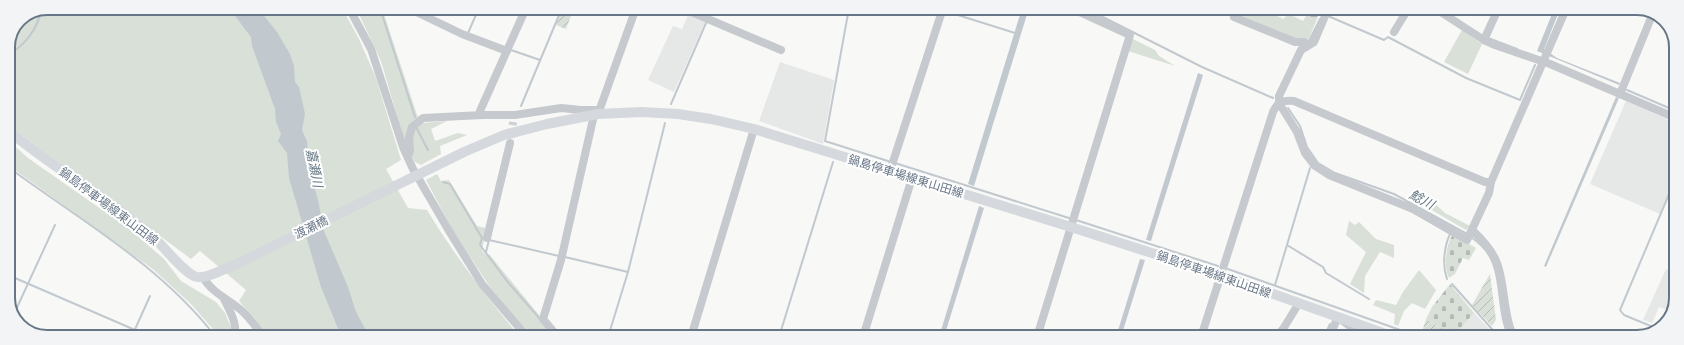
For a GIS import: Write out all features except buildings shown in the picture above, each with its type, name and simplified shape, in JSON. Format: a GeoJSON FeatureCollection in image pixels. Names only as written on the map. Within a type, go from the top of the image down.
{"type":"FeatureCollection","features":[{"type":"Feature","properties":{"kind":"main road","name":"鍋島停車場線東山田線"},"geometry":{"type":"LineString","coordinates":[[415,177],[464,152],[504,135],[597,113],[642,112],[678,114],[711,119],[892,166],[912,178],[1072,222],[1374,330]]}},
{"type":"Feature","properties":{"kind":"main road","name":"鍋島停車場線東山田線"},"geometry":{"type":"LineString","coordinates":[[15,136],[32,151],[90,190],[153,236],[188,273],[196,276],[206,276]]}},
{"type":"Feature","properties":{"kind":"main road","name":"渡瀬橋"},"geometry":{"type":"LineString","coordinates":[[206,276],[237,264],[415,177]]}},
{"type":"Feature","properties":{"kind":"street"},"geometry":{"type":"LineString","coordinates":[[353,15],[371,50],[403,147],[415,177],[482,284],[522,330]]}},
{"type":"Feature","properties":{"kind":"street"},"geometry":{"type":"LineString","coordinates":[[423,15],[462,34],[507,51]]}},
{"type":"Feature","properties":{"kind":"street"},"geometry":{"type":"LineString","coordinates":[[482,115],[480,110],[523,15]]}},
{"type":"Feature","properties":{"kind":"street"},"geometry":{"type":"LineString","coordinates":[[552,330],[543,319],[561,260],[597,113],[633,15]]}},
{"type":"Feature","properties":{"kind":"street"},"geometry":{"type":"LineString","coordinates":[[698,15],[781,50]]}},
{"type":"Feature","properties":{"kind":"street"},"geometry":{"type":"LineString","coordinates":[[892,166],[941,15]]}},
{"type":"Feature","properties":{"kind":"street"},"geometry":{"type":"LineString","coordinates":[[1039,330],[1130,35],[1086,15]]}},
{"type":"Feature","properties":{"kind":"street"},"geometry":{"type":"LineString","coordinates":[[1235,15],[1234,17],[1295,42],[1302,42],[1306,47]]}},
{"type":"Feature","properties":{"kind":"street"},"geometry":{"type":"LineString","coordinates":[[1325,15],[1314,42],[1301,50],[1280,94],[1279,103],[1296,132],[1305,153],[1315,166],[1329,175],[1413,209],[1467,240],[1489,193],[1491,182],[1564,15]]}},
{"type":"Feature","properties":{"kind":"street"},"geometry":{"type":"LineString","coordinates":[[1394,32],[1404,15]]}},
{"type":"Feature","properties":{"kind":"street"},"geometry":{"type":"LineString","coordinates":[[1450,15],[1484,40],[1546,57],[1550,64],[1669,115]]}},
{"type":"Feature","properties":{"kind":"street"},"geometry":{"type":"LineString","coordinates":[[1484,40],[1495,15]]}},
{"type":"Feature","properties":{"kind":"street"},"geometry":{"type":"LineString","coordinates":[[1620,94],[1651,18]]}},
{"type":"Feature","properties":{"kind":"street"},"geometry":{"type":"LineString","coordinates":[[1203,330],[1273,112],[1279,103],[1284,100],[1294,101],[1485,182],[1491,182]]}},
{"type":"Feature","properties":{"kind":"street"},"geometry":{"type":"LineString","coordinates":[[408,158],[410,151],[409,138],[412,127],[423,118],[482,115],[514,118],[561,108],[597,113]]}},
{"type":"Feature","properties":{"kind":"street"},"geometry":{"type":"LineString","coordinates":[[693,330],[754,129]]}},
{"type":"Feature","properties":{"kind":"street"},"geometry":{"type":"LineString","coordinates":[[487,238],[510,143]]}},
{"type":"Feature","properties":{"kind":"street"},"geometry":{"type":"LineString","coordinates":[[865,330],[912,178]]}},
{"type":"Feature","properties":{"kind":"street"},"geometry":{"type":"LineString","coordinates":[[1472,230],[1486,243],[1498,264],[1507,320],[1511,330]]}},
{"type":"Feature","properties":{"kind":"street"},"geometry":{"type":"LineString","coordinates":[[206,276],[209,286],[240,310],[258,330]]}},
{"type":"Feature","properties":{"kind":"street"},"geometry":{"type":"LineString","coordinates":[[224,298],[232,314],[235,330]]}},
{"type":"Feature","properties":{"kind":"street"},"geometry":{"type":"LineString","coordinates":[[1282,330],[1299,303]]}},
{"type":"Feature","properties":{"kind":"street"},"geometry":{"type":"LineString","coordinates":[[1332,330],[1338,317],[1355,330]]}},
{"type":"Feature","properties":{"kind":"shaded area"},"geometry":{"type":"Polygon","coordinates":[[[234,15],[264,15],[277,32],[290,54],[294,66],[295,82],[299,87],[305,114],[302,130],[307,141],[309,168],[318,200],[324,231],[348,287],[356,312],[366,330],[339,330],[321,287],[289,178],[287,153],[278,141],[281,134],[276,122],[275,109],[252,46],[251,37],[234,15]]]}},
{"type":"Feature","properties":{"kind":"shaded area"},"geometry":{"type":"Polygon","coordinates":[[[688,15],[705,22],[674,92],[648,80],[673,26],[682,29],[688,15]]]}},
{"type":"Feature","properties":{"kind":"shaded area"},"geometry":{"type":"Polygon","coordinates":[[[1020,15],[1027,15],[974,186],[968,184],[1020,15]]]}},
{"type":"Feature","properties":{"kind":"shaded area"},"geometry":{"type":"Polygon","coordinates":[[[1552,15],[1558,15],[1544,49],[1557,58],[1620,83],[1619,85],[1537,51],[1552,15]]]}},
{"type":"Feature","properties":{"kind":"shaded area"},"geometry":{"type":"Polygon","coordinates":[[[780,62],[834,80],[823,144],[759,121],[780,62]]]}},
{"type":"Feature","properties":{"kind":"shaded area"},"geometry":{"type":"Polygon","coordinates":[[[1198,73],[1203,75],[1151,241],[1146,240],[1198,73]]]}},
{"type":"Feature","properties":{"kind":"shaded area"},"geometry":{"type":"Polygon","coordinates":[[[1616,97],[1619,98],[1546,267],[1544,266],[1616,97]]]}},
{"type":"Feature","properties":{"kind":"shaded area"},"geometry":{"type":"Polygon","coordinates":[[[1626,101],[1669,120],[1669,192],[1660,214],[1590,184],[1626,101]]]}},
{"type":"Feature","properties":{"kind":"shaded area"},"geometry":{"type":"Polygon","coordinates":[[[979,206],[984,208],[946,330],[941,330],[979,206]]]}},
{"type":"Feature","properties":{"kind":"shaded area"},"geometry":{"type":"Polygon","coordinates":[[[1140,259],[1145,260],[1123,330],[1118,330],[1140,259]]]}},
{"type":"Feature","properties":{"kind":"shaded area"},"geometry":{"type":"Polygon","coordinates":[[[1666,269],[1669,270],[1669,298],[1667,310],[1659,307],[1652,323],[1643,320],[1666,269]]]}},
{"type":"Feature","properties":{"kind":"shaded area"},"geometry":{"type":"Polygon","coordinates":[[[1474,313],[1490,330],[1459,330],[1474,313]]]}},
{"type":"Feature","properties":{"kind":"green space"},"geometry":{"type":"Polygon","coordinates":[[[46,15],[346,15],[359,39],[376,78],[401,160],[386,169],[408,208],[427,210],[471,275],[514,330],[263,330],[239,301],[246,290],[200,251],[191,259],[15,130],[15,46],[17,34],[20,29],[34,17],[46,15]]]}},
{"type":"Feature","properties":{"kind":"green space"},"geometry":{"type":"Polygon","coordinates":[[[359,15],[384,15],[417,115],[422,123],[447,121],[431,129],[435,141],[458,133],[467,135],[440,146],[441,154],[421,165],[415,162],[405,143],[381,61],[359,15]]]}},
{"type":"Feature","properties":{"kind":"green space"},"geometry":{"type":"Polygon","coordinates":[[[560,15],[571,15],[566,29],[556,25],[560,15]]]}},
{"type":"Feature","properties":{"kind":"green space"},"geometry":{"type":"Polygon","coordinates":[[[1240,15],[1275,15],[1283,19],[1288,15],[1291,15],[1303,21],[1312,31],[1309,39],[1294,38],[1240,15]]]}},
{"type":"Feature","properties":{"kind":"green space"},"geometry":{"type":"Polygon","coordinates":[[[1306,15],[1319,15],[1312,31],[1303,21],[1306,15]]]}},
{"type":"Feature","properties":{"kind":"green space"},"geometry":{"type":"Polygon","coordinates":[[[1462,30],[1482,44],[1468,74],[1444,62],[1462,30]]]}},
{"type":"Feature","properties":{"kind":"green space"},"geometry":{"type":"Polygon","coordinates":[[[1131,38],[1155,50],[1159,56],[1175,66],[1128,51],[1131,38]]]}},
{"type":"Feature","properties":{"kind":"green space"},"geometry":{"type":"Polygon","coordinates":[[[15,146],[28,158],[128,228],[164,259],[181,281],[216,302],[225,313],[232,330],[214,330],[191,304],[154,270],[15,170],[15,146]]]}},
{"type":"Feature","properties":{"kind":"green space"},"geometry":{"type":"Polygon","coordinates":[[[437,174],[441,181],[449,180],[477,226],[486,228],[482,251],[486,255],[489,254],[551,330],[525,330],[490,287],[453,231],[426,180],[437,174]]]}},
{"type":"Feature","properties":{"kind":"green space"},"geometry":{"type":"Polygon","coordinates":[[[1411,198],[1431,200],[1445,213],[1470,226],[1466,230],[1411,198]]]}},
{"type":"Feature","properties":{"kind":"green space"},"geometry":{"type":"Polygon","coordinates":[[[1349,221],[1355,225],[1359,222],[1376,239],[1394,245],[1394,258],[1380,252],[1365,276],[1364,293],[1350,284],[1366,252],[1346,235],[1349,221]]]}},
{"type":"Feature","properties":{"kind":"green space"},"geometry":{"type":"Polygon","coordinates":[[[1453,234],[1476,248],[1469,260],[1463,258],[1455,274],[1449,278],[1446,268],[1446,256],[1453,234]]]}},
{"type":"Feature","properties":{"kind":"green space"},"geometry":{"type":"Polygon","coordinates":[[[1419,270],[1436,290],[1425,309],[1412,303],[1404,311],[1398,326],[1394,324],[1395,314],[1373,305],[1376,300],[1396,305],[1403,292],[1419,270]]]}},
{"type":"Feature","properties":{"kind":"green space"},"geometry":{"type":"Polygon","coordinates":[[[1490,274],[1496,320],[1492,326],[1472,305],[1490,274]]]}},
{"type":"Feature","properties":{"kind":"green space"},"geometry":{"type":"Polygon","coordinates":[[[1450,284],[1474,313],[1459,330],[1445,330],[1426,319],[1432,307],[1450,284]]]}},
{"type":"Feature","properties":{"kind":"green space"},"geometry":{"type":"Polygon","coordinates":[[[1426,319],[1445,330],[1423,330],[1426,319]]]}},
{"type":"Feature","properties":{"kind":"waterway"},"geometry":{"type":"LineString","coordinates":[[382,15],[415,117]]}},
{"type":"Feature","properties":{"kind":"waterway"},"geometry":{"type":"LineString","coordinates":[[468,33],[476,15]]}},
{"type":"Feature","properties":{"kind":"waterway"},"geometry":{"type":"LineString","coordinates":[[521,106],[559,15]]}},
{"type":"Feature","properties":{"kind":"waterway"},"geometry":{"type":"LineString","coordinates":[[848,15],[825,141],[891,162]]}},
{"type":"Feature","properties":{"kind":"waterway"},"geometry":{"type":"LineString","coordinates":[[958,15],[1015,33]]}},
{"type":"Feature","properties":{"kind":"waterway","name":"鯰川"},"geometry":{"type":"LineString","coordinates":[[1099,15],[1202,67],[1273,98]]}},
{"type":"Feature","properties":{"kind":"waterway"},"geometry":{"type":"LineString","coordinates":[[15,50],[25,42],[37,24],[39,16]]}},
{"type":"Feature","properties":{"kind":"waterway"},"geometry":{"type":"LineString","coordinates":[[1328,16],[1384,40],[1388,37],[1466,78],[1520,100],[1535,65]]}},
{"type":"Feature","properties":{"kind":"waterway"},"geometry":{"type":"LineString","coordinates":[[1304,39],[1309,41],[1320,19]]}},
{"type":"Feature","properties":{"kind":"waterway"},"geometry":{"type":"LineString","coordinates":[[671,104],[706,23]]}},
{"type":"Feature","properties":{"kind":"waterway"},"geometry":{"type":"LineString","coordinates":[[1488,38],[1517,49]]}},
{"type":"Feature","properties":{"kind":"waterway"},"geometry":{"type":"LineString","coordinates":[[511,50],[540,60]]}},
{"type":"Feature","properties":{"kind":"waterway"},"geometry":{"type":"LineString","coordinates":[[1627,90],[1669,108]]}},
{"type":"Feature","properties":{"kind":"waterway","name":"鯰川"},"geometry":{"type":"LineString","coordinates":[[1288,108],[1300,126],[1307,147],[1318,163],[1335,173],[1394,194],[1467,234]]}},
{"type":"Feature","properties":{"kind":"waterway"},"geometry":{"type":"LineString","coordinates":[[610,330],[628,272],[665,123]]}},
{"type":"Feature","properties":{"kind":"waterway"},"geometry":{"type":"LineString","coordinates":[[417,129],[428,150]]}},
{"type":"Feature","properties":{"kind":"waterway"},"geometry":{"type":"LineString","coordinates":[[781,330],[833,162]]}},
{"type":"Feature","properties":{"kind":"waterway"},"geometry":{"type":"LineString","coordinates":[[895,163],[1072,219]]}},
{"type":"Feature","properties":{"kind":"waterway"},"geometry":{"type":"LineString","coordinates":[[1275,285],[1310,168]]}},
{"type":"Feature","properties":{"kind":"waterway"},"geometry":{"type":"LineString","coordinates":[[15,172],[91,225],[144,265],[170,287],[210,330]]}},
{"type":"Feature","properties":{"kind":"waterway"},"geometry":{"type":"LineString","coordinates":[[443,182],[450,184],[482,238],[480,245],[507,281],[540,319]]}},
{"type":"Feature","properties":{"kind":"waterway"},"geometry":{"type":"LineString","coordinates":[[1652,326],[1624,315],[1620,310],[1669,194]]}},
{"type":"Feature","properties":{"kind":"waterway"},"geometry":{"type":"LineString","coordinates":[[1076,220],[1218,266]]}},
{"type":"Feature","properties":{"kind":"waterway"},"geometry":{"type":"LineString","coordinates":[[16,309],[55,225]]}},
{"type":"Feature","properties":{"kind":"waterway"},"geometry":{"type":"LineString","coordinates":[[1447,279],[1445,274],[1444,256],[1450,234]]}},
{"type":"Feature","properties":{"kind":"waterway","name":"鯰川"},"geometry":{"type":"LineString","coordinates":[[1471,237],[1486,251],[1494,265],[1506,330]]}},
{"type":"Feature","properties":{"kind":"waterway"},"geometry":{"type":"LineString","coordinates":[[489,240],[559,256]]}},
{"type":"Feature","properties":{"kind":"waterway"},"geometry":{"type":"LineString","coordinates":[[486,252],[489,240]]}},
{"type":"Feature","properties":{"kind":"waterway"},"geometry":{"type":"LineString","coordinates":[[1287,245],[1323,267],[1326,273],[1369,299]]}},
{"type":"Feature","properties":{"kind":"waterway"},"geometry":{"type":"LineString","coordinates":[[565,257],[628,272]]}},
{"type":"Feature","properties":{"kind":"waterway"},"geometry":{"type":"LineString","coordinates":[[1228,269],[1400,330]]}},
{"type":"Feature","properties":{"kind":"waterway"},"geometry":{"type":"LineString","coordinates":[[15,278],[135,330]]}},
{"type":"Feature","properties":{"kind":"waterway"},"geometry":{"type":"LineString","coordinates":[[1452,284],[1493,330]]}},
{"type":"Feature","properties":{"kind":"waterway"},"geometry":{"type":"LineString","coordinates":[[135,330],[150,296]]}},
{"type":"Feature","properties":{"kind":"waterway"},"geometry":{"type":"LineString","coordinates":[[1327,330],[1330,324]]}},
{"type":"Feature","properties":{"kind":"tunnel"},"geometry":{"type":"LineString","coordinates":[[511,137],[513,122]]}},
{"type":"Feature","properties":{"kind":"water label","name":"嘉瀬川"},"geometry":{"type":"Point","coordinates":[315,168]}}]}
